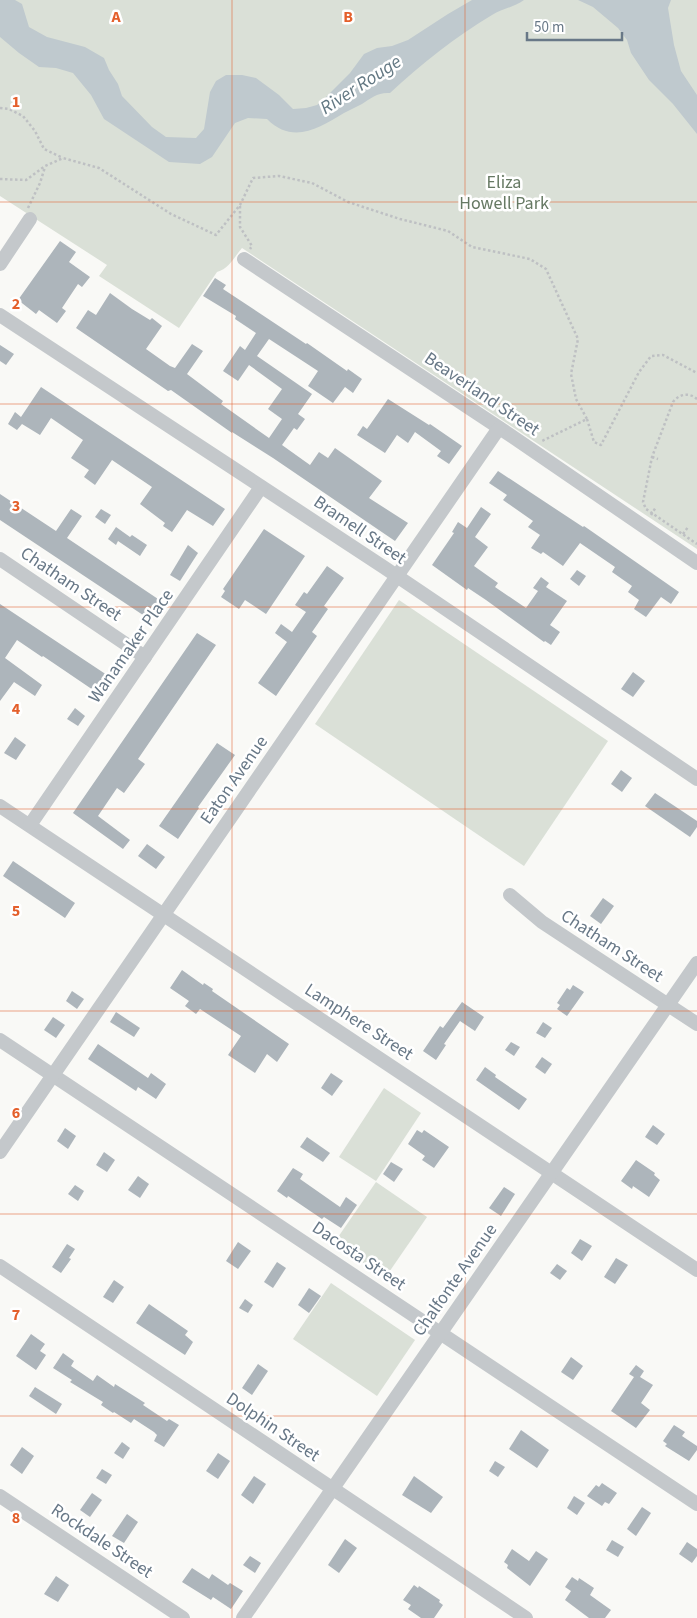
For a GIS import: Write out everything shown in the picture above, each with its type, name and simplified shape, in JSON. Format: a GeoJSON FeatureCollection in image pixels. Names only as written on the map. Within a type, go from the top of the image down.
{"type":"FeatureCollection","features":[{"type":"Feature","properties":{"kind":"street"},"geometry":{"type":"LineString","coordinates":[[0,264],[29,220]]}},
{"type":"Feature","properties":{"kind":"street","name":"Beaverland Street"},"geometry":{"type":"LineString","coordinates":[[244,259],[500,428],[697,563]]}},
{"type":"Feature","properties":{"kind":"street","name":"Bramell Street"},"geometry":{"type":"LineString","coordinates":[[0,315],[397,576],[697,779]]}},
{"type":"Feature","properties":{"kind":"street","name":"Eaton Avenue"},"geometry":{"type":"LineString","coordinates":[[0,1152],[500,428]]}},
{"type":"Feature","properties":{"kind":"street","name":"Wanamaker Place"},"geometry":{"type":"LineString","coordinates":[[30,825],[261,487]]}},
{"type":"Feature","properties":{"kind":"street","name":"Chatham Street"},"geometry":{"type":"LineString","coordinates":[[0,559],[146,657]]}},
{"type":"Feature","properties":{"kind":"street","name":"Lamphere Street"},"geometry":{"type":"LineString","coordinates":[[0,806],[697,1270]]}},
{"type":"Feature","properties":{"kind":"street","name":"Chatham Street"},"geometry":{"type":"LineString","coordinates":[[510,895],[542,922],[697,1024]]}},
{"type":"Feature","properties":{"kind":"street","name":"Chalfonte Avenue"},"geometry":{"type":"LineString","coordinates":[[243,1618],[697,963]]}},
{"type":"Feature","properties":{"kind":"street","name":"Dacosta Street"},"geometry":{"type":"LineString","coordinates":[[0,1040],[697,1504]]}},
{"type":"Feature","properties":{"kind":"street","name":"Dolphin Street"},"geometry":{"type":"LineString","coordinates":[[0,1266],[526,1618]]}},
{"type":"Feature","properties":{"kind":"street","name":"Rockdale Street"},"geometry":{"type":"LineString","coordinates":[[0,1496],[182,1618]]}},
{"type":"Feature","properties":{"kind":"path"},"geometry":{"type":"LineString","coordinates":[[0,108],[23,116],[35,130],[44,149],[63,158],[99,168],[171,214],[216,235],[240,205],[253,178],[279,176],[312,183],[348,202],[400,219],[448,231],[472,247],[530,259],[546,269],[578,339],[571,374],[576,399],[587,419],[594,442],[602,445],[639,372],[651,356],[663,355],[697,373]]}},
{"type":"Feature","properties":{"kind":"path"},"geometry":{"type":"LineString","coordinates":[[0,179],[26,180],[45,166],[63,158]]}},
{"type":"Feature","properties":{"kind":"path"},"geometry":{"type":"LineString","coordinates":[[29,220],[26,214],[29,204],[40,184],[45,166]]}},
{"type":"Feature","properties":{"kind":"path"},"geometry":{"type":"LineString","coordinates":[[240,205],[240,227],[252,246],[244,259]]}},
{"type":"Feature","properties":{"kind":"path"},"geometry":{"type":"LineString","coordinates":[[697,399],[693,395],[684,394],[676,398],[652,457],[643,502],[646,509],[697,544]]}},
{"type":"Feature","properties":{"kind":"path"},"geometry":{"type":"LineString","coordinates":[[531,450],[537,444],[587,419]]}},
{"type":"Feature","properties":{"kind":"path"},"geometry":{"type":"LineString","coordinates":[[652,457],[658,459]]}},
{"type":"Feature","properties":{"kind":"green space","name":"Eliza Howell Park"},"geometry":{"type":"Polygon","coordinates":[[[0,0],[697,0],[697,549],[242,248],[228,265],[217,272],[179,328],[99,276],[107,265],[0,196],[0,0]]]}},
{"type":"Feature","properties":{"kind":"green space"},"geometry":{"type":"Polygon","coordinates":[[[399,600],[608,741],[524,866],[315,724],[399,600]]]}},
{"type":"Feature","properties":{"kind":"green space"},"geometry":{"type":"Polygon","coordinates":[[[384,1088],[421,1113],[376,1181],[339,1157],[384,1088]]]}},
{"type":"Feature","properties":{"kind":"green space"},"geometry":{"type":"Polygon","coordinates":[[[376,1182],[427,1217],[385,1278],[334,1243],[376,1182]]]}},
{"type":"Feature","properties":{"kind":"green space"},"geometry":{"type":"Polygon","coordinates":[[[331,1283],[415,1340],[377,1396],[293,1339],[331,1283]]]}},
{"type":"Feature","properties":{"kind":"water","name":"River Rouge"},"geometry":{"type":"Polygon","coordinates":[[[0,0],[15,0],[22,4],[29,27],[47,37],[85,47],[104,58],[118,84],[122,96],[152,127],[166,137],[196,138],[204,129],[210,92],[216,81],[226,75],[242,75],[256,78],[279,95],[293,109],[306,108],[317,105],[323,100],[350,73],[364,54],[377,48],[392,46],[408,40],[472,0],[524,0],[492,15],[465,32],[426,61],[390,93],[382,93],[375,96],[325,124],[306,131],[286,131],[267,119],[248,118],[235,123],[212,157],[200,164],[169,162],[104,119],[91,95],[73,73],[56,68],[39,67],[19,53],[0,37],[0,0]]]}},
{"type":"Feature","properties":{"kind":"water"},"geometry":{"type":"Polygon","coordinates":[[[578,0],[671,0],[668,8],[674,45],[681,71],[697,95],[697,134],[673,104],[649,80],[631,53],[627,40],[618,28],[593,7],[578,0]]]}},
{"type":"Feature","properties":{"kind":"building"},"geometry":{"type":"Polygon","coordinates":[[[60,241],[76,252],[69,262],[90,277],[82,287],[78,284],[62,308],[66,311],[57,323],[39,310],[36,314],[18,300],[60,241]]]}},
{"type":"Feature","properties":{"kind":"building"},"geometry":{"type":"Polygon","coordinates":[[[215,278],[226,285],[223,289],[362,379],[353,393],[345,387],[333,403],[308,386],[318,371],[269,339],[257,356],[312,394],[298,414],[305,419],[297,430],[294,428],[282,445],[310,465],[319,452],[328,458],[335,448],[382,481],[369,498],[408,523],[395,541],[76,328],[88,310],[96,315],[110,293],[132,309],[150,320],[152,318],[162,326],[146,349],[170,366],[175,368],[192,344],[203,351],[187,374],[223,401],[221,404],[269,438],[282,419],[268,409],[282,389],[249,365],[238,381],[223,371],[240,346],[245,350],[256,333],[235,319],[236,316],[203,296],[215,278]]]}},
{"type":"Feature","properties":{"kind":"building"},"geometry":{"type":"Polygon","coordinates":[[[0,345],[14,354],[6,365],[0,361],[0,345]]]}},
{"type":"Feature","properties":{"kind":"building"},"geometry":{"type":"Polygon","coordinates":[[[41,387],[225,509],[213,526],[187,510],[172,532],[163,526],[165,523],[140,504],[152,487],[112,460],[95,485],[84,477],[89,470],[71,458],[83,440],[51,418],[40,435],[22,424],[17,430],[8,424],[15,412],[21,417],[41,387]]]}},
{"type":"Feature","properties":{"kind":"building"},"geometry":{"type":"Polygon","coordinates":[[[388,399],[462,446],[449,464],[437,456],[441,451],[415,432],[408,443],[397,435],[385,453],[357,435],[363,426],[367,429],[388,399]]]}},
{"type":"Feature","properties":{"kind":"building"},"geometry":{"type":"Polygon","coordinates":[[[498,471],[584,526],[679,592],[671,604],[661,597],[646,617],[634,609],[639,600],[628,592],[632,586],[612,572],[615,567],[580,543],[563,566],[543,552],[541,554],[531,548],[540,535],[528,527],[533,521],[503,500],[507,495],[489,483],[498,471]]]}},
{"type":"Feature","properties":{"kind":"building"},"geometry":{"type":"Polygon","coordinates":[[[0,494],[56,531],[71,509],[82,516],[67,538],[161,601],[149,619],[0,520],[0,494]]]}},
{"type":"Feature","properties":{"kind":"building"},"geometry":{"type":"Polygon","coordinates":[[[481,507],[491,514],[475,537],[488,547],[474,566],[498,583],[495,587],[526,608],[538,591],[533,588],[541,577],[549,583],[546,587],[567,601],[550,625],[560,632],[551,645],[432,565],[454,533],[452,532],[458,522],[467,528],[481,507]]]}},
{"type":"Feature","properties":{"kind":"building"},"geometry":{"type":"Polygon","coordinates":[[[101,509],[111,515],[105,524],[95,517],[101,509]]]}},
{"type":"Feature","properties":{"kind":"building"},"geometry":{"type":"Polygon","coordinates":[[[116,527],[130,537],[132,535],[147,545],[140,556],[118,541],[116,545],[108,539],[116,527]]]}},
{"type":"Feature","properties":{"kind":"building"},"geometry":{"type":"Polygon","coordinates":[[[264,529],[305,556],[266,614],[245,600],[239,609],[221,597],[225,591],[223,589],[264,529]]]}},
{"type":"Feature","properties":{"kind":"building"},"geometry":{"type":"Polygon","coordinates":[[[188,545],[198,553],[180,581],[170,575],[188,545]]]}},
{"type":"Feature","properties":{"kind":"building"},"geometry":{"type":"Polygon","coordinates":[[[327,566],[344,578],[324,606],[328,609],[312,632],[317,636],[276,696],[258,683],[287,642],[275,633],[281,624],[292,632],[306,612],[295,605],[304,592],[307,594],[327,566]]]}},
{"type":"Feature","properties":{"kind":"building"},"geometry":{"type":"Polygon","coordinates":[[[577,570],[586,576],[579,586],[570,579],[577,570]]]}},
{"type":"Feature","properties":{"kind":"building"},"geometry":{"type":"Polygon","coordinates":[[[0,604],[110,677],[99,694],[17,640],[5,658],[42,685],[35,696],[14,682],[0,701],[0,604]]]}},
{"type":"Feature","properties":{"kind":"building"},"geometry":{"type":"Polygon","coordinates":[[[197,633],[216,645],[138,759],[145,764],[124,793],[117,788],[98,816],[130,840],[123,849],[73,813],[197,633]]]}},
{"type":"Feature","properties":{"kind":"building"},"geometry":{"type":"Polygon","coordinates":[[[633,672],[645,681],[633,697],[621,689],[633,672]]]}},
{"type":"Feature","properties":{"kind":"building"},"geometry":{"type":"Polygon","coordinates":[[[75,708],[85,716],[78,726],[67,719],[75,708]]]}},
{"type":"Feature","properties":{"kind":"building"},"geometry":{"type":"Polygon","coordinates":[[[15,737],[26,745],[16,760],[4,753],[15,737]]]}},
{"type":"Feature","properties":{"kind":"building"},"geometry":{"type":"Polygon","coordinates":[[[217,743],[235,755],[178,839],[159,826],[217,743]]]}},
{"type":"Feature","properties":{"kind":"building"},"geometry":{"type":"Polygon","coordinates":[[[621,770],[632,778],[622,792],[611,784],[621,770]]]}},
{"type":"Feature","properties":{"kind":"building"},"geometry":{"type":"Polygon","coordinates":[[[655,793],[697,821],[697,827],[690,837],[645,806],[655,793]]]}},
{"type":"Feature","properties":{"kind":"building"},"geometry":{"type":"Polygon","coordinates":[[[147,844],[165,857],[156,869],[138,856],[147,844]]]}},
{"type":"Feature","properties":{"kind":"building"},"geometry":{"type":"Polygon","coordinates":[[[13,861],[75,903],[65,918],[3,876],[13,861]]]}},
{"type":"Feature","properties":{"kind":"building"},"geometry":{"type":"Polygon","coordinates":[[[603,898],[614,906],[601,924],[590,916],[603,898]]]}},
{"type":"Feature","properties":{"kind":"building"},"geometry":{"type":"Polygon","coordinates":[[[182,970],[203,985],[204,983],[213,989],[212,991],[289,1044],[277,1062],[267,1054],[255,1073],[228,1055],[241,1036],[200,1009],[196,1014],[185,1006],[189,1001],[170,988],[182,970]]]}},
{"type":"Feature","properties":{"kind":"building"},"geometry":{"type":"Polygon","coordinates":[[[573,985],[584,992],[567,1016],[557,1009],[560,1005],[557,1003],[567,988],[570,990],[573,985]]]}},
{"type":"Feature","properties":{"kind":"building"},"geometry":{"type":"Polygon","coordinates":[[[72,991],[84,999],[77,1009],[66,1001],[72,991]]]}},
{"type":"Feature","properties":{"kind":"building"},"geometry":{"type":"Polygon","coordinates":[[[462,1002],[484,1017],[475,1031],[460,1021],[444,1044],[446,1045],[436,1060],[423,1051],[440,1026],[443,1028],[462,1002]]]}},
{"type":"Feature","properties":{"kind":"building"},"geometry":{"type":"Polygon","coordinates":[[[116,1012],[140,1028],[134,1037],[110,1022],[116,1012]]]}},
{"type":"Feature","properties":{"kind":"building"},"geometry":{"type":"Polygon","coordinates":[[[53,1017],[65,1025],[56,1038],[44,1030],[53,1017]]]}},
{"type":"Feature","properties":{"kind":"building"},"geometry":{"type":"Polygon","coordinates":[[[543,1022],[552,1028],[545,1038],[536,1033],[543,1022]]]}},
{"type":"Feature","properties":{"kind":"building"},"geometry":{"type":"Polygon","coordinates":[[[511,1042],[520,1047],[514,1056],[505,1050],[511,1042]]]}},
{"type":"Feature","properties":{"kind":"building"},"geometry":{"type":"Polygon","coordinates":[[[98,1044],[148,1078],[151,1073],[166,1084],[156,1099],[138,1087],[136,1091],[88,1059],[98,1044]]]}},
{"type":"Feature","properties":{"kind":"building"},"geometry":{"type":"Polygon","coordinates":[[[542,1057],[552,1064],[545,1074],[535,1067],[542,1057]]]}},
{"type":"Feature","properties":{"kind":"building"},"geometry":{"type":"Polygon","coordinates":[[[485,1067],[496,1075],[495,1077],[527,1099],[519,1110],[476,1080],[485,1067]]]}},
{"type":"Feature","properties":{"kind":"building"},"geometry":{"type":"Polygon","coordinates":[[[331,1073],[343,1081],[332,1096],[321,1088],[331,1073]]]}},
{"type":"Feature","properties":{"kind":"building"},"geometry":{"type":"Polygon","coordinates":[[[653,1125],[665,1134],[657,1145],[645,1137],[653,1125]]]}},
{"type":"Feature","properties":{"kind":"building"},"geometry":{"type":"Polygon","coordinates":[[[65,1128],[76,1136],[68,1149],[57,1141],[65,1128]]]}},
{"type":"Feature","properties":{"kind":"building"},"geometry":{"type":"Polygon","coordinates":[[[417,1130],[422,1133],[424,1130],[449,1147],[434,1168],[422,1160],[425,1156],[408,1144],[417,1130]]]}},
{"type":"Feature","properties":{"kind":"building"},"geometry":{"type":"Polygon","coordinates":[[[307,1137],[330,1153],[323,1162],[300,1147],[307,1137]]]}},
{"type":"Feature","properties":{"kind":"building"},"geometry":{"type":"Polygon","coordinates":[[[104,1152],[115,1160],[107,1172],[96,1165],[104,1152]]]}},
{"type":"Feature","properties":{"kind":"building"},"geometry":{"type":"Polygon","coordinates":[[[636,1160],[655,1173],[654,1175],[660,1180],[649,1197],[633,1186],[632,1189],[621,1181],[636,1160]]]}},
{"type":"Feature","properties":{"kind":"building"},"geometry":{"type":"Polygon","coordinates":[[[391,1162],[403,1169],[394,1182],[383,1174],[391,1162]]]}},
{"type":"Feature","properties":{"kind":"building"},"geometry":{"type":"Polygon","coordinates":[[[293,1168],[303,1174],[300,1179],[340,1207],[346,1197],[357,1205],[341,1228],[324,1217],[322,1219],[288,1196],[287,1198],[277,1191],[293,1168]]]}},
{"type":"Feature","properties":{"kind":"building"},"geometry":{"type":"Polygon","coordinates":[[[138,1176],[149,1184],[140,1198],[128,1190],[138,1176]]]}},
{"type":"Feature","properties":{"kind":"building"},"geometry":{"type":"Polygon","coordinates":[[[75,1185],[84,1191],[78,1201],[68,1194],[75,1185]]]}},
{"type":"Feature","properties":{"kind":"building"},"geometry":{"type":"Polygon","coordinates":[[[504,1187],[515,1194],[501,1216],[489,1208],[504,1187]]]}},
{"type":"Feature","properties":{"kind":"building"},"geometry":{"type":"Polygon","coordinates":[[[580,1239],[592,1246],[582,1261],[571,1253],[580,1239]]]}},
{"type":"Feature","properties":{"kind":"building"},"geometry":{"type":"Polygon","coordinates":[[[238,1242],[251,1251],[238,1269],[226,1261],[238,1242]]]}},
{"type":"Feature","properties":{"kind":"building"},"geometry":{"type":"Polygon","coordinates":[[[67,1244],[75,1249],[69,1258],[71,1259],[61,1273],[52,1267],[67,1244]]]}},
{"type":"Feature","properties":{"kind":"building"},"geometry":{"type":"Polygon","coordinates":[[[616,1258],[628,1265],[615,1284],[604,1277],[616,1258]]]}},
{"type":"Feature","properties":{"kind":"building"},"geometry":{"type":"Polygon","coordinates":[[[277,1262],[286,1268],[273,1288],[264,1282],[277,1262]]]}},
{"type":"Feature","properties":{"kind":"building"},"geometry":{"type":"Polygon","coordinates":[[[557,1264],[567,1271],[560,1280],[550,1273],[557,1264]]]}},
{"type":"Feature","properties":{"kind":"building"},"geometry":{"type":"Polygon","coordinates":[[[114,1280],[124,1287],[113,1303],[103,1297],[114,1280]]]}},
{"type":"Feature","properties":{"kind":"building"},"geometry":{"type":"Polygon","coordinates":[[[309,1288],[321,1296],[309,1313],[298,1305],[309,1288]]]}},
{"type":"Feature","properties":{"kind":"building"},"geometry":{"type":"Polygon","coordinates":[[[245,1299],[253,1305],[248,1313],[239,1308],[245,1299]]]}},
{"type":"Feature","properties":{"kind":"building"},"geometry":{"type":"Polygon","coordinates":[[[149,1304],[188,1331],[185,1335],[193,1342],[185,1355],[136,1323],[149,1304]]]}},
{"type":"Feature","properties":{"kind":"building"},"geometry":{"type":"Polygon","coordinates":[[[31,1334],[45,1344],[40,1351],[46,1355],[36,1370],[16,1356],[31,1334]]]}},
{"type":"Feature","properties":{"kind":"building"},"geometry":{"type":"Polygon","coordinates":[[[63,1353],[74,1361],[71,1366],[93,1381],[97,1375],[114,1387],[115,1384],[145,1403],[143,1405],[167,1421],[169,1419],[179,1425],[164,1447],[154,1441],[157,1435],[154,1432],[134,1419],[131,1423],[113,1413],[101,1405],[103,1402],[70,1382],[72,1380],[53,1368],[63,1353]]]}},
{"type":"Feature","properties":{"kind":"building"},"geometry":{"type":"Polygon","coordinates":[[[571,1357],[583,1366],[573,1380],[561,1372],[571,1357]]]}},
{"type":"Feature","properties":{"kind":"building"},"geometry":{"type":"Polygon","coordinates":[[[258,1364],[268,1371],[252,1395],[242,1388],[258,1364]]]}},
{"type":"Feature","properties":{"kind":"building"},"geometry":{"type":"Polygon","coordinates":[[[636,1365],[644,1371],[640,1377],[653,1385],[641,1403],[650,1410],[636,1428],[611,1411],[634,1377],[629,1374],[636,1365]]]}},
{"type":"Feature","properties":{"kind":"building"},"geometry":{"type":"Polygon","coordinates":[[[35,1387],[62,1404],[56,1414],[29,1396],[35,1387]]]}},
{"type":"Feature","properties":{"kind":"building"},"geometry":{"type":"Polygon","coordinates":[[[674,1425],[685,1432],[682,1436],[697,1446],[697,1450],[689,1461],[665,1446],[667,1444],[663,1441],[674,1425]]]}},
{"type":"Feature","properties":{"kind":"building"},"geometry":{"type":"Polygon","coordinates":[[[521,1430],[549,1450],[537,1468],[509,1449],[521,1430]]]}},
{"type":"Feature","properties":{"kind":"building"},"geometry":{"type":"Polygon","coordinates":[[[122,1442],[130,1448],[123,1459],[114,1453],[122,1442]]]}},
{"type":"Feature","properties":{"kind":"building"},"geometry":{"type":"Polygon","coordinates":[[[22,1447],[34,1456],[22,1474],[10,1465],[22,1447]]]}},
{"type":"Feature","properties":{"kind":"building"},"geometry":{"type":"Polygon","coordinates":[[[218,1453],[230,1461],[218,1479],[206,1471],[218,1453]]]}},
{"type":"Feature","properties":{"kind":"building"},"geometry":{"type":"Polygon","coordinates":[[[495,1461],[505,1467],[498,1477],[489,1471],[495,1461]]]}},
{"type":"Feature","properties":{"kind":"building"},"geometry":{"type":"Polygon","coordinates":[[[102,1469],[112,1475],[106,1484],[96,1478],[102,1469]]]}},
{"type":"Feature","properties":{"kind":"building"},"geometry":{"type":"Polygon","coordinates":[[[254,1476],[266,1484],[253,1504],[241,1495],[254,1476]]]}},
{"type":"Feature","properties":{"kind":"building"},"geometry":{"type":"Polygon","coordinates":[[[414,1476],[443,1497],[431,1513],[402,1495],[414,1476]]]}},
{"type":"Feature","properties":{"kind":"building"},"geometry":{"type":"Polygon","coordinates":[[[602,1483],[617,1493],[609,1504],[605,1502],[602,1506],[587,1496],[596,1485],[599,1487],[602,1483]]]}},
{"type":"Feature","properties":{"kind":"building"},"geometry":{"type":"Polygon","coordinates":[[[92,1493],[102,1500],[90,1517],[80,1510],[92,1493]]]}},
{"type":"Feature","properties":{"kind":"building"},"geometry":{"type":"Polygon","coordinates":[[[574,1496],[585,1503],[577,1515],[567,1508],[574,1496]]]}},
{"type":"Feature","properties":{"kind":"building"},"geometry":{"type":"Polygon","coordinates":[[[642,1507],[651,1513],[636,1536],[627,1529],[642,1507]]]}},
{"type":"Feature","properties":{"kind":"building"},"geometry":{"type":"Polygon","coordinates":[[[127,1514],[138,1522],[124,1543],[112,1536],[127,1514]]]}},
{"type":"Feature","properties":{"kind":"building"},"geometry":{"type":"Polygon","coordinates":[[[345,1539],[357,1548],[339,1573],[328,1565],[345,1539]]]}},
{"type":"Feature","properties":{"kind":"building"},"geometry":{"type":"Polygon","coordinates":[[[612,1540],[624,1547],[618,1557],[606,1550],[612,1540]]]}},
{"type":"Feature","properties":{"kind":"building"},"geometry":{"type":"Polygon","coordinates":[[[687,1542],[697,1549],[697,1556],[692,1563],[679,1554],[687,1542]]]}},
{"type":"Feature","properties":{"kind":"building"},"geometry":{"type":"Polygon","coordinates":[[[512,1549],[529,1561],[536,1551],[548,1559],[530,1586],[507,1568],[508,1565],[504,1562],[512,1549]]]}},
{"type":"Feature","properties":{"kind":"building"},"geometry":{"type":"Polygon","coordinates":[[[250,1556],[261,1563],[255,1573],[243,1565],[250,1556]]]}},
{"type":"Feature","properties":{"kind":"building"},"geometry":{"type":"Polygon","coordinates":[[[192,1568],[209,1579],[212,1574],[228,1585],[230,1583],[243,1591],[231,1609],[213,1597],[211,1600],[182,1582],[192,1568]]]}},
{"type":"Feature","properties":{"kind":"building"},"geometry":{"type":"Polygon","coordinates":[[[56,1576],[69,1585],[58,1602],[44,1594],[56,1576]]]}},
{"type":"Feature","properties":{"kind":"building"},"geometry":{"type":"Polygon","coordinates":[[[572,1577],[578,1581],[579,1578],[594,1588],[590,1595],[611,1610],[605,1618],[589,1618],[565,1600],[571,1591],[565,1587],[572,1577]]]}},
{"type":"Feature","properties":{"kind":"building"},"geometry":{"type":"Polygon","coordinates":[[[414,1585],[418,1588],[419,1586],[440,1600],[439,1602],[443,1605],[434,1618],[421,1618],[408,1609],[411,1605],[403,1600],[414,1585]]]}}]}
